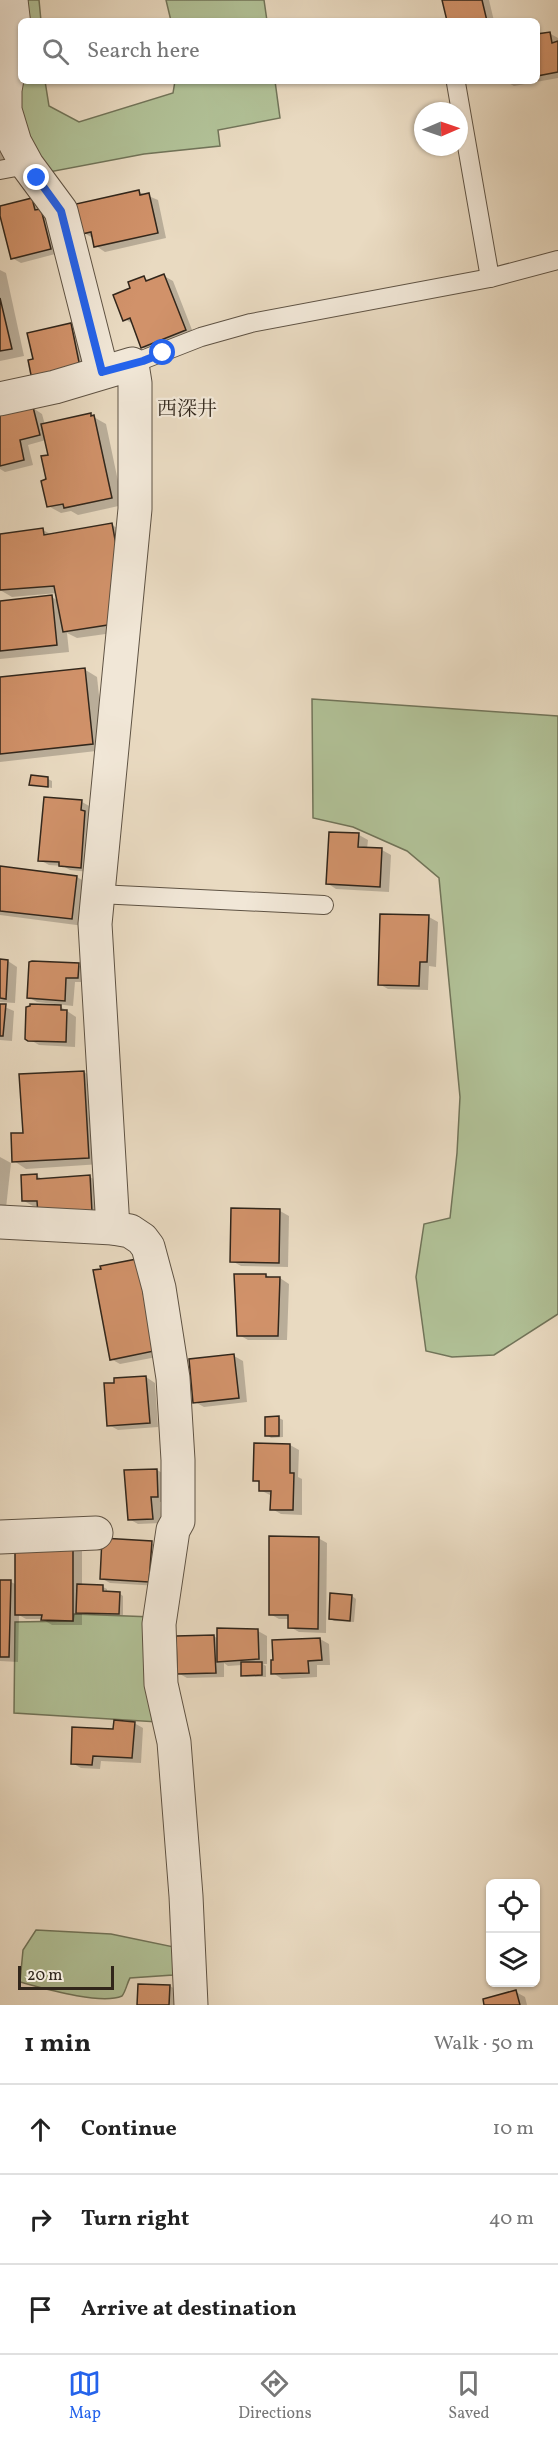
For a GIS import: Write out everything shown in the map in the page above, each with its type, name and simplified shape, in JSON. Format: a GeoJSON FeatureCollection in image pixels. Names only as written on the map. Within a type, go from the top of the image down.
{"type":"FeatureCollection","features":[{"type":"Feature","properties":{"kind":"street"},"geometry":{"type":"LineString","coordinates":[[11,0],[15,34],[5,90],[5,110],[15,143],[13,168],[61,211],[117,368],[135,382],[135,509],[95,924],[113,1228]]}},
{"type":"Feature","properties":{"kind":"street"},"geometry":{"type":"LineString","coordinates":[[0,399],[55,387],[117,368]]}},
{"type":"Feature","properties":{"kind":"street"},"geometry":{"type":"LineString","coordinates":[[0,1222],[113,1228],[130,1231],[142,1239],[148,1248],[159,1288],[173,1378],[178,1460],[178,1521],[172,1530],[159,1624],[160,1664],[161,1684],[175,1754],[186,1896],[190,2005]]}},
{"type":"Feature","properties":{"kind":"street"},"geometry":{"type":"LineString","coordinates":[[0,1537],[96,1533]]}},
{"type":"Feature","properties":{"kind":"lane"},"geometry":{"type":"LineString","coordinates":[[456,84],[490,278]]}},
{"type":"Feature","properties":{"kind":"lane"},"geometry":{"type":"LineString","coordinates":[[117,368],[201,337],[250,323],[490,278],[558,260]]}},
{"type":"Feature","properties":{"kind":"lane"},"geometry":{"type":"LineString","coordinates":[[98,894],[324,905]]}},
{"type":"Feature","properties":{"kind":"green space"},"geometry":{"type":"Polygon","coordinates":[[[22,0],[39,0],[41,18],[23,18],[22,0]]]}},
{"type":"Feature","properties":{"kind":"green space"},"geometry":{"type":"Polygon","coordinates":[[[166,0],[264,0],[267,18],[170,18],[166,0]]]}},
{"type":"Feature","properties":{"kind":"green space"},"geometry":{"type":"Polygon","coordinates":[[[21,84],[45,84],[49,106],[79,122],[173,93],[174,84],[275,84],[280,118],[218,130],[220,146],[144,154],[44,173],[18,122],[21,84]]]}},
{"type":"Feature","properties":{"kind":"green space"},"geometry":{"type":"Polygon","coordinates":[[[312,699],[558,716],[558,1314],[494,1355],[452,1357],[426,1351],[416,1277],[424,1224],[450,1218],[457,1153],[460,1097],[439,878],[407,851],[353,827],[313,818],[312,699]]]}},
{"type":"Feature","properties":{"kind":"green space"},"geometry":{"type":"Polygon","coordinates":[[[74,1614],[153,1617],[158,1722],[14,1713],[15,1622],[73,1621],[74,1614]]]}},
{"type":"Feature","properties":{"kind":"green space"},"geometry":{"type":"Polygon","coordinates":[[[36,1930],[111,1934],[174,1947],[173,1975],[130,1978],[122,1996],[101,1999],[73,1995],[20,1982],[23,1950],[36,1930]]]}},
{"type":"Feature","properties":{"kind":"building"},"geometry":{"type":"Polygon","coordinates":[[[442,0],[482,0],[486,18],[446,18],[442,0]]]}},
{"type":"Feature","properties":{"kind":"building"},"geometry":{"type":"Polygon","coordinates":[[[550,32],[552,43],[558,41],[558,72],[540,75],[540,34],[550,32]]]}},
{"type":"Feature","properties":{"kind":"building"},"geometry":{"type":"Polygon","coordinates":[[[139,190],[140,195],[149,193],[158,233],[94,247],[91,232],[82,234],[76,204],[139,190]]]}},
{"type":"Feature","properties":{"kind":"building"},"geometry":{"type":"Polygon","coordinates":[[[32,198],[35,210],[41,209],[51,249],[11,259],[0,216],[0,206],[32,198]]]}},
{"type":"Feature","properties":{"kind":"building"},"geometry":{"type":"Polygon","coordinates":[[[164,274],[186,330],[141,348],[130,318],[123,321],[113,295],[130,288],[128,282],[144,276],[146,281],[164,274]]]}},
{"type":"Feature","properties":{"kind":"building"},"geometry":{"type":"Polygon","coordinates":[[[0,298],[12,349],[0,351],[0,298]]]}},
{"type":"Feature","properties":{"kind":"building"},"geometry":{"type":"Polygon","coordinates":[[[71,323],[80,367],[32,380],[28,360],[33,359],[27,333],[71,323]]]}},
{"type":"Feature","properties":{"kind":"building"},"geometry":{"type":"Polygon","coordinates":[[[33,407],[40,435],[20,440],[24,460],[0,466],[0,415],[33,407]]]}},
{"type":"Feature","properties":{"kind":"building"},"geometry":{"type":"Polygon","coordinates":[[[91,413],[91,416],[94,415],[112,498],[64,508],[63,504],[47,507],[41,481],[46,479],[41,456],[48,455],[41,424],[91,413]]]}},
{"type":"Feature","properties":{"kind":"building"},"geometry":{"type":"Polygon","coordinates":[[[112,523],[120,567],[114,624],[63,632],[54,586],[0,590],[0,534],[43,528],[44,535],[112,523]]]}},
{"type":"Feature","properties":{"kind":"building"},"geometry":{"type":"Polygon","coordinates":[[[52,595],[57,645],[0,651],[0,601],[52,595]]]}},
{"type":"Feature","properties":{"kind":"building"},"geometry":{"type":"Polygon","coordinates":[[[85,668],[93,744],[0,754],[0,677],[85,668]]]}},
{"type":"Feature","properties":{"kind":"building"},"geometry":{"type":"Polygon","coordinates":[[[31,775],[48,777],[48,787],[29,785],[31,775]]]}},
{"type":"Feature","properties":{"kind":"building"},"geometry":{"type":"Polygon","coordinates":[[[44,797],[82,800],[81,810],[85,811],[81,868],[59,866],[59,862],[38,861],[44,797]]]}},
{"type":"Feature","properties":{"kind":"building"},"geometry":{"type":"Polygon","coordinates":[[[329,832],[359,833],[358,847],[382,848],[380,887],[326,884],[329,832]]]}},
{"type":"Feature","properties":{"kind":"building"},"geometry":{"type":"Polygon","coordinates":[[[0,866],[77,876],[72,919],[0,911],[0,866]]]}},
{"type":"Feature","properties":{"kind":"building"},"geometry":{"type":"Polygon","coordinates":[[[380,914],[429,915],[427,962],[420,962],[419,986],[378,985],[380,914]]]}},
{"type":"Feature","properties":{"kind":"building"},"geometry":{"type":"Polygon","coordinates":[[[0,959],[8,960],[6,999],[0,998],[0,959]]]}},
{"type":"Feature","properties":{"kind":"building"},"geometry":{"type":"Polygon","coordinates":[[[29,962],[79,963],[78,978],[66,978],[65,1001],[27,998],[29,962]]]}},
{"type":"Feature","properties":{"kind":"building"},"geometry":{"type":"Polygon","coordinates":[[[0,1004],[6,1004],[3,1036],[0,1036],[0,1004]]]}},
{"type":"Feature","properties":{"kind":"building"},"geometry":{"type":"Polygon","coordinates":[[[30,1004],[61,1005],[61,1010],[67,1010],[66,1042],[25,1039],[26,1007],[30,1004]]]}},
{"type":"Feature","properties":{"kind":"building"},"geometry":{"type":"Polygon","coordinates":[[[84,1071],[89,1158],[12,1162],[11,1133],[23,1133],[19,1074],[84,1071]]]}},
{"type":"Feature","properties":{"kind":"building"},"geometry":{"type":"Polygon","coordinates":[[[37,1174],[37,1179],[90,1175],[92,1212],[38,1215],[37,1201],[22,1201],[21,1175],[37,1174]]]}},
{"type":"Feature","properties":{"kind":"building"},"geometry":{"type":"Polygon","coordinates":[[[231,1208],[280,1209],[279,1263],[230,1262],[231,1208]]]}},
{"type":"Feature","properties":{"kind":"building"},"geometry":{"type":"Polygon","coordinates":[[[137,1259],[154,1351],[110,1360],[93,1270],[101,1269],[100,1266],[137,1259]]]}},
{"type":"Feature","properties":{"kind":"building"},"geometry":{"type":"Polygon","coordinates":[[[234,1274],[266,1274],[266,1277],[280,1277],[278,1336],[237,1336],[234,1274]]]}},
{"type":"Feature","properties":{"kind":"building"},"geometry":{"type":"Polygon","coordinates":[[[234,1354],[239,1398],[193,1403],[189,1359],[234,1354]]]}},
{"type":"Feature","properties":{"kind":"building"},"geometry":{"type":"Polygon","coordinates":[[[146,1376],[150,1423],[107,1426],[104,1383],[114,1383],[114,1378],[146,1376]]]}},
{"type":"Feature","properties":{"kind":"building"},"geometry":{"type":"Polygon","coordinates":[[[279,1416],[279,1436],[265,1436],[265,1417],[279,1416]]]}},
{"type":"Feature","properties":{"kind":"building"},"geometry":{"type":"Polygon","coordinates":[[[254,1443],[290,1444],[290,1473],[294,1473],[293,1510],[270,1510],[271,1491],[259,1491],[259,1481],[253,1481],[254,1443]]]}},
{"type":"Feature","properties":{"kind":"building"},"geometry":{"type":"Polygon","coordinates":[[[157,1469],[158,1497],[151,1497],[153,1519],[128,1520],[124,1470],[157,1469]]]}},
{"type":"Feature","properties":{"kind":"building"},"geometry":{"type":"Polygon","coordinates":[[[269,1536],[319,1537],[318,1629],[288,1628],[288,1615],[269,1615],[269,1536]]]}},
{"type":"Feature","properties":{"kind":"building"},"geometry":{"type":"Polygon","coordinates":[[[102,1538],[152,1541],[149,1582],[100,1579],[102,1538]]]}},
{"type":"Feature","properties":{"kind":"building"},"geometry":{"type":"Polygon","coordinates":[[[73,1543],[73,1621],[41,1620],[42,1615],[15,1615],[15,1545],[73,1543]]]}},
{"type":"Feature","properties":{"kind":"building"},"geometry":{"type":"Polygon","coordinates":[[[0,1580],[11,1580],[9,1657],[0,1657],[0,1580]]]}},
{"type":"Feature","properties":{"kind":"building"},"geometry":{"type":"Polygon","coordinates":[[[77,1584],[103,1585],[103,1591],[120,1592],[119,1614],[76,1613],[77,1584]]]}},
{"type":"Feature","properties":{"kind":"building"},"geometry":{"type":"Polygon","coordinates":[[[330,1593],[352,1595],[350,1621],[329,1619],[330,1593]]]}},
{"type":"Feature","properties":{"kind":"building"},"geometry":{"type":"Polygon","coordinates":[[[217,1628],[258,1629],[259,1659],[217,1662],[217,1628]]]}},
{"type":"Feature","properties":{"kind":"building"},"geometry":{"type":"Polygon","coordinates":[[[214,1635],[216,1673],[177,1674],[176,1636],[214,1635]]]}},
{"type":"Feature","properties":{"kind":"building"},"geometry":{"type":"Polygon","coordinates":[[[320,1638],[322,1660],[308,1661],[309,1673],[271,1674],[272,1640],[320,1638]]]}},
{"type":"Feature","properties":{"kind":"building"},"geometry":{"type":"Polygon","coordinates":[[[241,1662],[262,1662],[262,1675],[241,1676],[241,1662]]]}},
{"type":"Feature","properties":{"kind":"building"},"geometry":{"type":"Polygon","coordinates":[[[114,1720],[135,1722],[132,1758],[93,1756],[92,1765],[71,1764],[72,1727],[113,1729],[114,1720]]]}},
{"type":"Feature","properties":{"kind":"building"},"geometry":{"type":"Polygon","coordinates":[[[138,1984],[170,1985],[169,2005],[137,2005],[138,1984]]]}},
{"type":"Feature","properties":{"kind":"building"},"geometry":{"type":"Polygon","coordinates":[[[516,1990],[520,2005],[484,2005],[483,1999],[516,1990]]]}},
{"type":"Feature","properties":{"kind":"district","name":"西深井"},"geometry":{"type":"Point","coordinates":[187,410]}},
{"type":"Feature","properties":{"kind":"route"},"geometry":{"type":"LineString","coordinates":[[37,178],[61,211],[73,250],[102,372],[163,353]]}}]}
